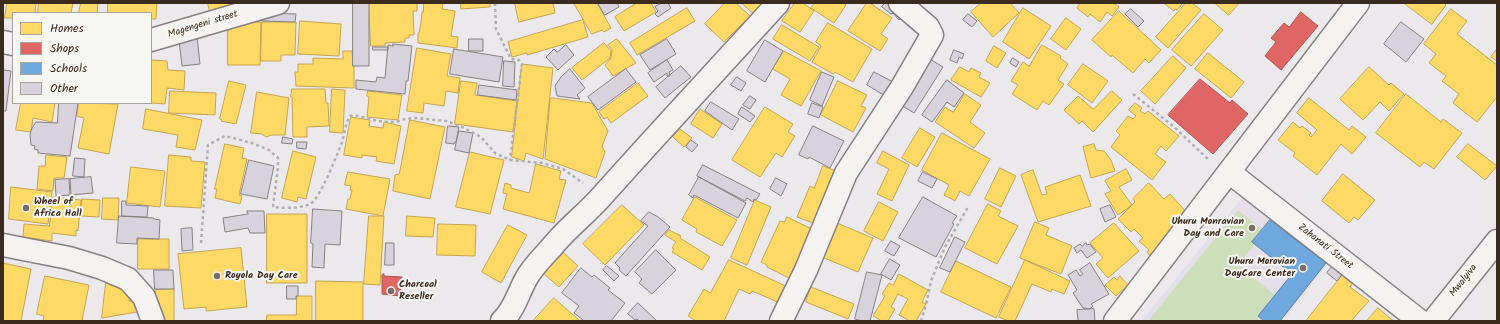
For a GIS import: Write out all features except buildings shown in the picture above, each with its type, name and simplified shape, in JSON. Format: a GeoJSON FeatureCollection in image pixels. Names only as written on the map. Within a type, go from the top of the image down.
{"type":"FeatureCollection","features":[{"type":"Feature","properties":{"kind":"street","name":"Magengeni street"},"geometry":{"type":"LineString","coordinates":[[152,40],[278,3]]}},
{"type":"Feature","properties":{"kind":"street"},"geometry":{"type":"LineString","coordinates":[[502,321],[507,316],[518,298],[529,274],[558,240],[601,197],[627,166],[685,106],[778,3]]}},
{"type":"Feature","properties":{"kind":"street"},"geometry":{"type":"LineString","coordinates":[[781,321],[806,270],[846,173],[902,88],[932,35],[928,27],[900,3]]}},
{"type":"Feature","properties":{"kind":"street"},"geometry":{"type":"LineString","coordinates":[[1115,321],[1358,3]]}},
{"type":"Feature","properties":{"kind":"street","name":"Zahanati Street"},"geometry":{"type":"LineString","coordinates":[[1229,172],[1420,321]]}},
{"type":"Feature","properties":{"kind":"street","name":"Mwalyiva"},"geometry":{"type":"LineString","coordinates":[[1432,321],[1497,241]]}},
{"type":"Feature","properties":{"kind":"street"},"geometry":{"type":"LineString","coordinates":[[3,245],[69,258],[102,268],[128,279],[144,297],[153,321]]}},
{"type":"Feature","properties":{"kind":"path"},"geometry":{"type":"LineString","coordinates":[[495,3],[496,29],[511,59],[519,60],[522,64],[510,160]]}},
{"type":"Feature","properties":{"kind":"path"},"geometry":{"type":"LineString","coordinates":[[1133,94],[1173,126],[1217,168],[1229,172]]}},
{"type":"Feature","properties":{"kind":"path"},"geometry":{"type":"LineString","coordinates":[[201,243],[208,145],[225,136],[252,143],[269,150],[278,158],[273,207],[290,208],[310,204],[317,198],[341,143],[347,121],[350,116],[354,115],[388,122],[415,118],[446,121],[466,128],[481,138],[495,152],[510,160],[542,164],[563,169],[579,179],[601,197]]}},
{"type":"Feature","properties":{"kind":"path"},"geometry":{"type":"LineString","coordinates":[[921,321],[931,280],[945,247],[968,207]]}},
{"type":"Feature","properties":{"kind":"shaded area","name":"Uhuru Monravian Day and Care"},"geometry":{"type":"Polygon","coordinates":[[[1245,194],[1329,262],[1283,321],[1141,321],[1245,194]]]}},
{"type":"Feature","properties":{"kind":"green space"},"geometry":{"type":"Polygon","coordinates":[[[1238,210],[1265,232],[1238,265],[1276,296],[1256,321],[1148,321],[1238,210]]]}},
{"type":"Feature","properties":{"kind":"place","name":"Wheel of Africa Hall"},"geometry":{"type":"Point","coordinates":[26,208]}},
{"type":"Feature","properties":{"kind":"place","name":"Uhuru Monravian Day and Care"},"geometry":{"type":"Point","coordinates":[1252,228]}},
{"type":"Feature","properties":{"kind":"place","name":"Uhuru Morovian DayCare Center"},"geometry":{"type":"Point","coordinates":[1303,268]}},
{"type":"Feature","properties":{"kind":"place","name":"Royola Day Care"},"geometry":{"type":"Point","coordinates":[217,276]}},
{"type":"Feature","properties":{"kind":"place","name":"Charcoal Reseller"},"geometry":{"type":"Point","coordinates":[391,291]}}]}
